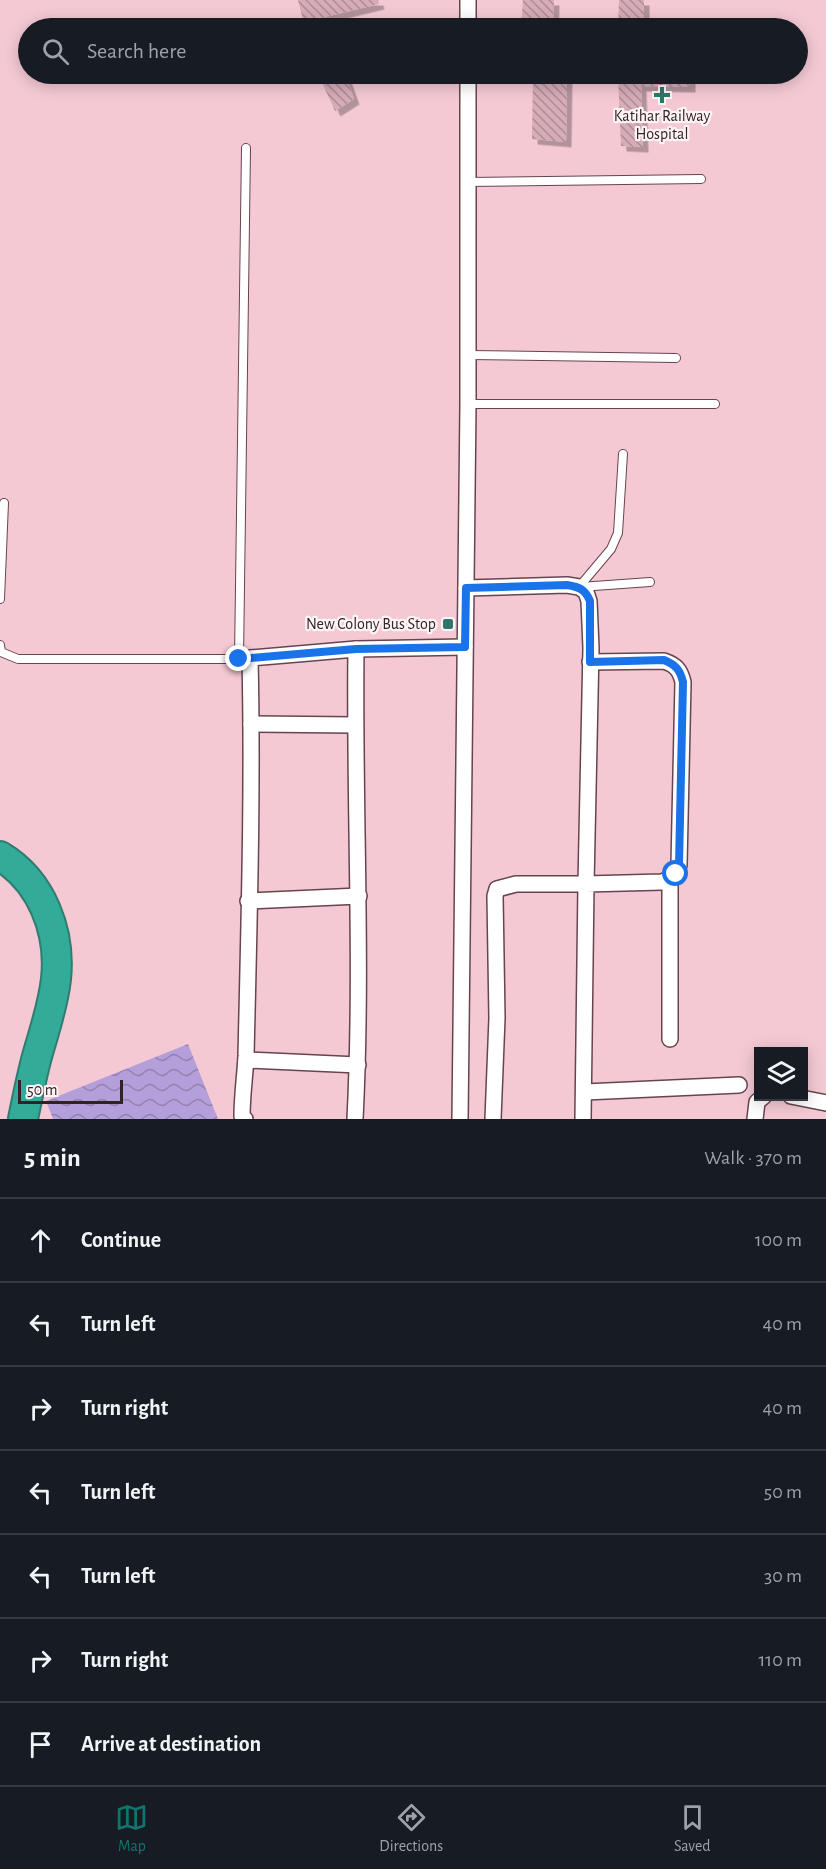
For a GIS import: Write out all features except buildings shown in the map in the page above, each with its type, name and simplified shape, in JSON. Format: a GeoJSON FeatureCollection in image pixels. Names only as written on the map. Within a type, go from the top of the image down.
{"type":"FeatureCollection","features":[{"type":"Feature","properties":{"kind":"highway"},"geometry":{"type":"LineString","coordinates":[[0,856],[34,887],[44,904],[53,929],[57,956],[56,980],[50,1011],[23,1119]]}},
{"type":"Feature","properties":{"kind":"street"},"geometry":{"type":"LineString","coordinates":[[468,0],[468,18]]}},
{"type":"Feature","properties":{"kind":"street"},"geometry":{"type":"LineString","coordinates":[[460,1119],[468,404],[468,84]]}},
{"type":"Feature","properties":{"kind":"street"},"geometry":{"type":"LineString","coordinates":[[466,588],[567,585],[579,587],[586,592],[590,601],[583,1119]]}},
{"type":"Feature","properties":{"kind":"street"},"geometry":{"type":"LineString","coordinates":[[245,1119],[242,1116],[242,1100],[246,1060],[251,724],[244,658],[356,649],[465,647]]}},
{"type":"Feature","properties":{"kind":"street"},"geometry":{"type":"LineString","coordinates":[[355,1119],[358,1065],[359,896],[355,725],[356,649]]}},
{"type":"Feature","properties":{"kind":"street"},"geometry":{"type":"LineString","coordinates":[[493,1119],[497,1018],[495,896],[497,889],[516,884],[662,882],[676,874],[679,865],[683,682],[680,670],[664,660],[590,662]]}},
{"type":"Feature","properties":{"kind":"street"},"geometry":{"type":"LineString","coordinates":[[251,724],[355,725]]}},
{"type":"Feature","properties":{"kind":"street"},"geometry":{"type":"LineString","coordinates":[[670,879],[670,1039]]}},
{"type":"Feature","properties":{"kind":"street"},"geometry":{"type":"LineString","coordinates":[[249,901],[359,896]]}},
{"type":"Feature","properties":{"kind":"street"},"geometry":{"type":"LineString","coordinates":[[246,1060],[358,1065]]}},
{"type":"Feature","properties":{"kind":"street"},"geometry":{"type":"LineString","coordinates":[[585,1092],[739,1085]]}},
{"type":"Feature","properties":{"kind":"street"},"geometry":{"type":"LineString","coordinates":[[808,1099],[826,1103]]}},
{"type":"Feature","properties":{"kind":"street"},"geometry":{"type":"LineString","coordinates":[[755,1119],[759,1101]]}},
{"type":"Feature","properties":{"kind":"lane"},"geometry":{"type":"LineString","coordinates":[[0,645],[2,652],[18,659],[244,658],[246,148]]}},
{"type":"Feature","properties":{"kind":"lane"},"geometry":{"type":"LineString","coordinates":[[467,182],[701,179]]}},
{"type":"Feature","properties":{"kind":"lane"},"geometry":{"type":"LineString","coordinates":[[468,355],[676,358]]}},
{"type":"Feature","properties":{"kind":"lane"},"geometry":{"type":"LineString","coordinates":[[468,404],[715,404]]}},
{"type":"Feature","properties":{"kind":"lane"},"geometry":{"type":"LineString","coordinates":[[579,587],[611,549],[618,533],[623,454]]}},
{"type":"Feature","properties":{"kind":"lane"},"geometry":{"type":"LineString","coordinates":[[0,599],[4,503]]}},
{"type":"Feature","properties":{"kind":"lane"},"geometry":{"type":"LineString","coordinates":[[579,587],[650,582]]}},
{"type":"Feature","properties":{"kind":"water"},"geometry":{"type":"Polygon","coordinates":[[[188,1044],[218,1119],[53,1119],[46,1101],[188,1044]]]}},
{"type":"Feature","properties":{"kind":"place","name":"Katihar Railway Hospital"},"geometry":{"type":"Point","coordinates":[662,95]}},
{"type":"Feature","properties":{"kind":"place","name":"New Colony Bus Stop"},"geometry":{"type":"Point","coordinates":[448,624]}},
{"type":"Feature","properties":{"kind":"route"},"geometry":{"type":"LineString","coordinates":[[239,659],[356,649],[465,647],[466,588],[567,585],[579,587],[586,592],[590,601],[590,662],[664,660],[680,670],[683,682],[679,865],[676,874]]}}]}
